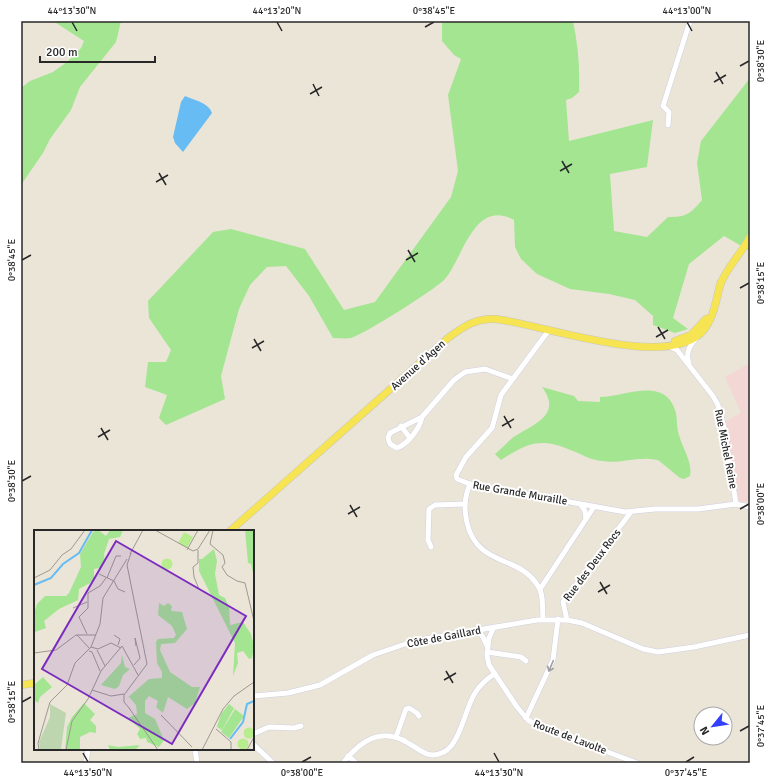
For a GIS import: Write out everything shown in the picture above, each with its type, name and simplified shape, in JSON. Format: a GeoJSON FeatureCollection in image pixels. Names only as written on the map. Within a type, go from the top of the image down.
{"type":"FeatureCollection","features":[{"type":"Feature","properties":{"kind":"main road"},"geometry":{"type":"LineString","coordinates":[[677,344],[691,335],[702,325],[726,272],[740,254],[750,237]]}},
{"type":"Feature","properties":{"kind":"main road"},"geometry":{"type":"LineString","coordinates":[[677,344],[691,341],[700,334],[710,321],[721,282]]}},
{"type":"Feature","properties":{"kind":"main road","name":"Avenue d'Agen"},"geometry":{"type":"LineString","coordinates":[[231,530],[448,338],[472,321],[496,319],[613,343],[651,346],[677,344]]}},
{"type":"Feature","properties":{"kind":"main road"},"geometry":{"type":"LineString","coordinates":[[21,685],[34,685]]}},
{"type":"Feature","properties":{"kind":"street"},"geometry":{"type":"LineString","coordinates":[[668,125],[669,112],[663,106],[690,21]]}},
{"type":"Feature","properties":{"kind":"street","name":"Rue Grande Muraille"},"geometry":{"type":"LineString","coordinates":[[549,330],[502,395],[492,428],[458,469],[456,475],[457,479],[470,484],[582,505],[631,512],[655,509],[698,510],[736,504]]}},
{"type":"Feature","properties":{"kind":"street"},"geometry":{"type":"LineString","coordinates":[[687,356],[690,345],[700,334]]}},
{"type":"Feature","properties":{"kind":"street","name":"Rue Michel Reine"},"geometry":{"type":"LineString","coordinates":[[677,344],[681,355],[713,396],[720,411],[736,504]]}},
{"type":"Feature","properties":{"kind":"street","name":"Rue Michel Reine"},"geometry":{"type":"LineString","coordinates":[[677,344],[687,356],[698,378]]}},
{"type":"Feature","properties":{"kind":"street"},"geometry":{"type":"LineString","coordinates":[[422,417],[400,426],[390,433],[388,438],[390,444],[399,448],[410,438],[419,426],[422,417],[454,380],[465,372],[485,369],[513,379]]}},
{"type":"Feature","properties":{"kind":"street"},"geometry":{"type":"LineString","coordinates":[[400,426],[410,438]]}},
{"type":"Feature","properties":{"kind":"street"},"geometry":{"type":"LineString","coordinates":[[470,484],[464,498],[469,528],[473,538],[481,550],[540,580],[545,579]]}},
{"type":"Feature","properties":{"kind":"street"},"geometry":{"type":"LineString","coordinates":[[431,547],[428,540],[428,509],[435,505],[465,504]]}},
{"type":"Feature","properties":{"kind":"street"},"geometry":{"type":"LineString","coordinates":[[736,504],[750,507]]}},
{"type":"Feature","properties":{"kind":"street"},"geometry":{"type":"LineString","coordinates":[[582,505],[585,511],[586,519]]}},
{"type":"Feature","properties":{"kind":"street"},"geometry":{"type":"LineString","coordinates":[[540,589],[545,579],[594,507]]}},
{"type":"Feature","properties":{"kind":"street","name":"Rue des Deux Rocs"},"geometry":{"type":"LineString","coordinates":[[567,620],[563,602],[631,512]]}},
{"type":"Feature","properties":{"kind":"street"},"geometry":{"type":"LineString","coordinates":[[524,571],[540,589],[544,619]]}},
{"type":"Feature","properties":{"kind":"street","name":"Côte de Gaillard"},"geometry":{"type":"LineString","coordinates":[[254,696],[288,693],[314,687],[327,682],[373,655],[414,641],[544,619],[567,620],[596,628],[643,649],[658,652],[694,647],[750,635]]}},
{"type":"Feature","properties":{"kind":"street"},"geometry":{"type":"LineString","coordinates":[[478,630],[483,637],[487,650],[488,662],[494,674],[526,718],[553,660],[558,619]]}},
{"type":"Feature","properties":{"kind":"street"},"geometry":{"type":"LineString","coordinates":[[487,650],[490,634],[494,627]]}},
{"type":"Feature","properties":{"kind":"street"},"geometry":{"type":"LineString","coordinates":[[487,650],[521,657],[526,660]]}},
{"type":"Feature","properties":{"kind":"street"},"geometry":{"type":"LineString","coordinates":[[343,763],[348,756],[365,741],[379,736],[396,737],[422,753],[430,756],[446,751],[456,739],[475,693],[494,674]]}},
{"type":"Feature","properties":{"kind":"street"},"geometry":{"type":"LineString","coordinates":[[396,737],[406,709],[409,708],[419,716]]}},
{"type":"Feature","properties":{"kind":"street","name":"Route de Lavolte"},"geometry":{"type":"LineString","coordinates":[[526,718],[538,726],[637,763]]}},
{"type":"Feature","properties":{"kind":"street"},"geometry":{"type":"LineString","coordinates":[[254,734],[269,727],[294,728],[301,726]]}},
{"type":"Feature","properties":{"kind":"street"},"geometry":{"type":"LineString","coordinates":[[254,745],[273,763]]}},
{"type":"Feature","properties":{"kind":"street"},"geometry":{"type":"LineString","coordinates":[[86,763],[88,750]]}},
{"type":"Feature","properties":{"kind":"street"},"geometry":{"type":"LineString","coordinates":[[195,750],[197,763]]}},
{"type":"Feature","properties":{"kind":"street"},"geometry":{"type":"LineString","coordinates":[[348,756],[356,763]]}},
{"type":"Feature","properties":{"kind":"shaded area"},"geometry":{"type":"Polygon","coordinates":[[[750,363],[750,501],[739,502],[732,469],[726,421],[741,413],[725,377],[750,363]]]}},
{"type":"Feature","properties":{"kind":"green space"},"geometry":{"type":"Polygon","coordinates":[[[53,21],[121,21],[116,42],[80,87],[71,110],[50,139],[43,153],[21,185],[21,88],[30,81],[53,72],[67,62],[81,48],[84,41],[53,21]]]}},
{"type":"Feature","properties":{"kind":"green space"},"geometry":{"type":"Polygon","coordinates":[[[454,21],[573,21],[578,56],[579,92],[572,98],[566,100],[569,141],[653,120],[647,167],[610,174],[614,231],[647,237],[668,217],[688,214],[698,205],[702,200],[697,163],[701,141],[750,78],[750,251],[724,236],[689,264],[673,318],[688,329],[675,333],[653,325],[653,316],[635,300],[609,294],[570,289],[537,274],[521,259],[515,247],[514,220],[500,215],[489,217],[479,223],[471,233],[451,270],[445,279],[439,284],[384,321],[351,338],[333,338],[309,296],[286,266],[267,267],[250,285],[239,309],[221,376],[225,399],[166,425],[159,418],[167,395],[145,387],[148,362],[166,362],[171,350],[149,318],[148,301],[213,232],[231,229],[305,249],[344,310],[375,302],[451,197],[458,171],[448,95],[461,59],[454,55],[442,41],[442,23],[454,21]]]}},
{"type":"Feature","properties":{"kind":"green space"},"geometry":{"type":"Polygon","coordinates":[[[542,387],[574,396],[578,401],[600,402],[600,397],[642,391],[653,391],[662,394],[670,400],[675,410],[680,440],[690,466],[690,476],[684,479],[680,478],[658,460],[639,459],[608,462],[587,457],[552,444],[544,443],[520,449],[501,460],[495,454],[511,439],[542,419],[547,413],[549,406],[548,397],[542,387]]]}},
{"type":"Feature","properties":{"kind":"water"},"geometry":{"type":"Polygon","coordinates":[[[185,96],[205,104],[212,113],[183,152],[175,143],[173,137],[181,102],[185,96]]]}}]}
